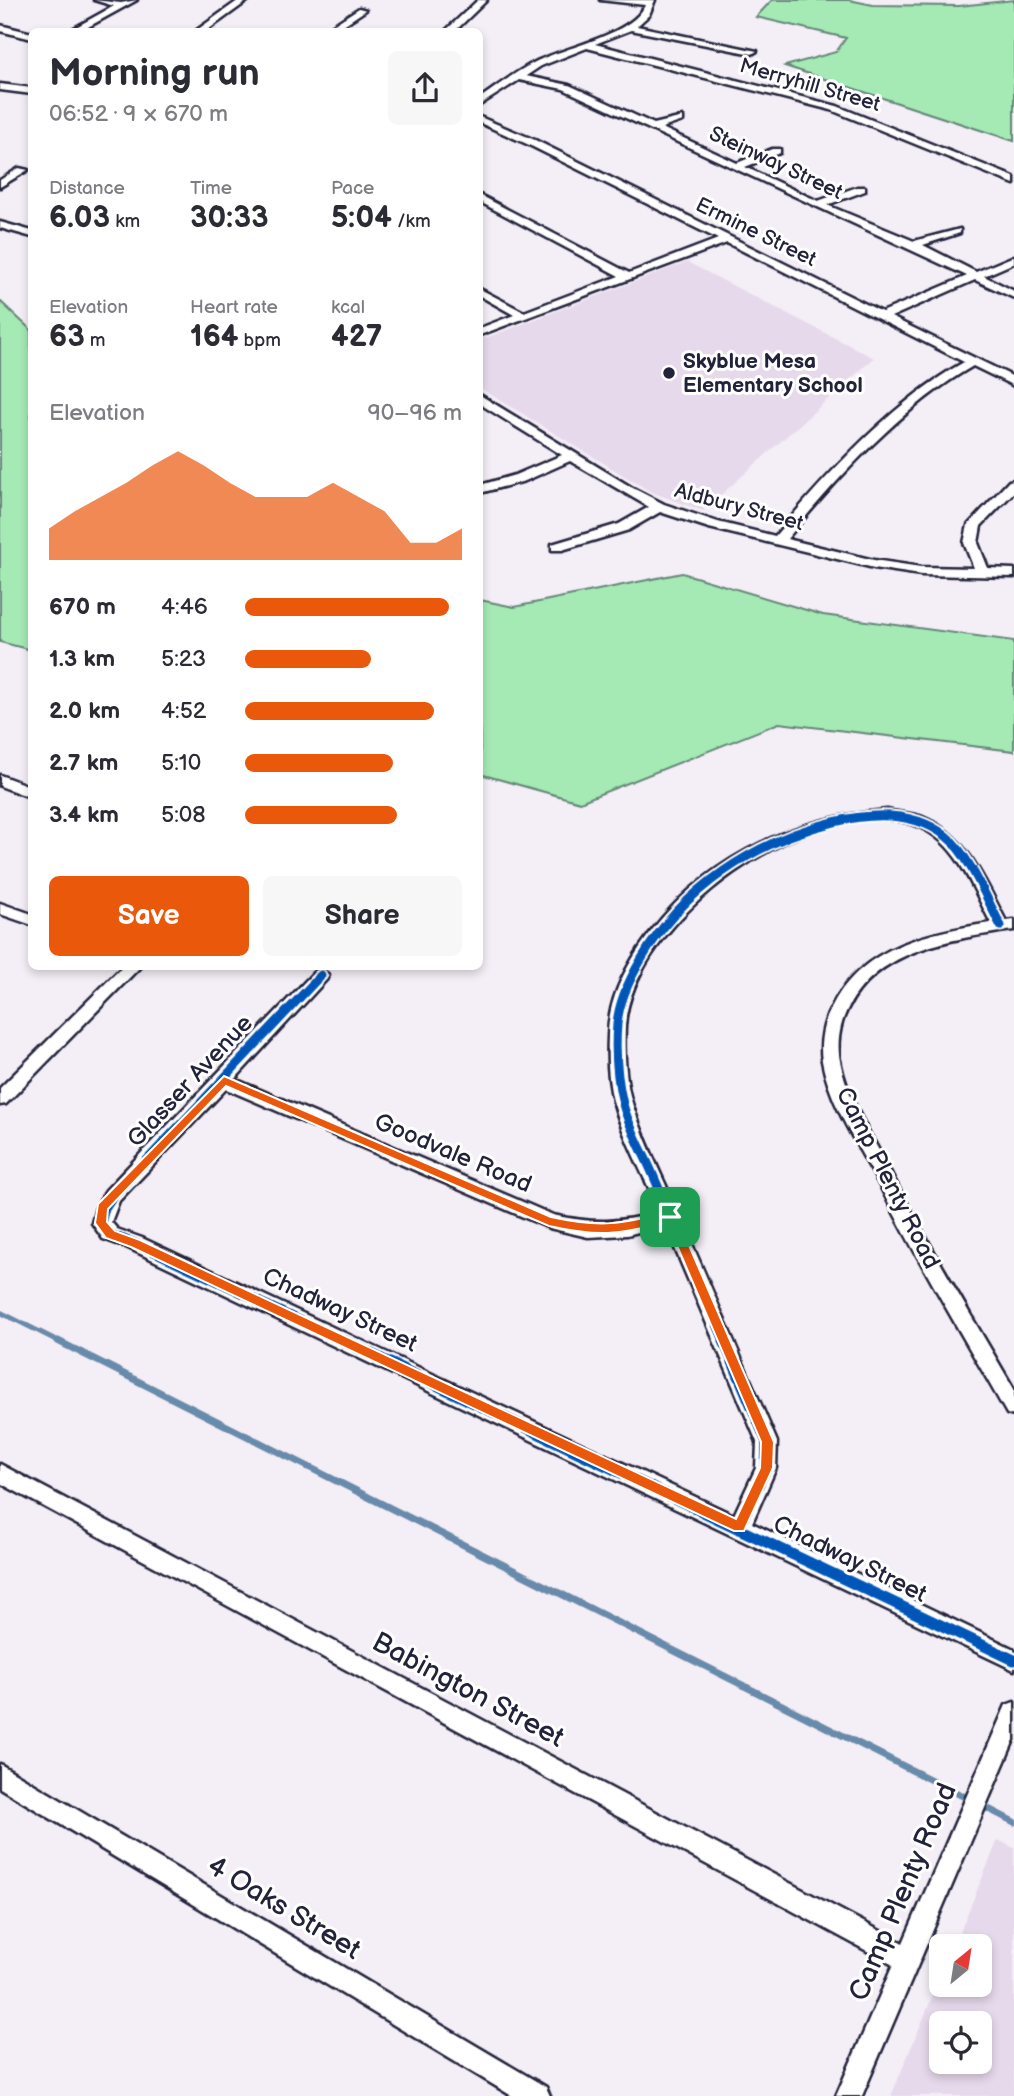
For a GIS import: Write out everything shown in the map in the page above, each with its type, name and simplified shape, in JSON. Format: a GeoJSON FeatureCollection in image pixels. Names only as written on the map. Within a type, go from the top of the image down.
{"type":"FeatureCollection","features":[{"type":"Feature","properties":{"kind":"street"},"geometry":{"type":"LineString","coordinates":[[98,0],[122,6]]}},
{"type":"Feature","properties":{"kind":"street"},"geometry":{"type":"LineString","coordinates":[[79,28],[133,0]]}},
{"type":"Feature","properties":{"kind":"street"},"geometry":{"type":"LineString","coordinates":[[204,28],[245,0]]}},
{"type":"Feature","properties":{"kind":"street"},"geometry":{"type":"LineString","coordinates":[[452,28],[483,0]]}},
{"type":"Feature","properties":{"kind":"street"},"geometry":{"type":"LineString","coordinates":[[483,100],[538,64],[630,27],[646,13],[650,1],[604,0]]}},
{"type":"Feature","properties":{"kind":"street"},"geometry":{"type":"LineString","coordinates":[[333,28],[362,10]]}},
{"type":"Feature","properties":{"kind":"street"},"geometry":{"type":"LineString","coordinates":[[630,27],[752,51]]}},
{"type":"Feature","properties":{"kind":"street"},"geometry":{"type":"LineString","coordinates":[[0,28],[28,35]]}},
{"type":"Feature","properties":{"kind":"street","name":"Merryhill Street"},"geometry":{"type":"LineString","coordinates":[[588,45],[638,60],[834,108],[1014,181]]}},
{"type":"Feature","properties":{"kind":"street","name":"Steinway Street"},"geometry":{"type":"LineString","coordinates":[[517,77],[566,87],[818,205],[914,245],[1014,295]]}},
{"type":"Feature","properties":{"kind":"street"},"geometry":{"type":"LineString","coordinates":[[0,97],[4,88],[28,90]]}},
{"type":"Feature","properties":{"kind":"street"},"geometry":{"type":"LineString","coordinates":[[655,127],[680,119]]}},
{"type":"Feature","properties":{"kind":"street","name":"Ermine Street"},"geometry":{"type":"LineString","coordinates":[[483,121],[531,142],[1014,382]]}},
{"type":"Feature","properties":{"kind":"street"},"geometry":{"type":"LineString","coordinates":[[738,166],[776,151]]}},
{"type":"Feature","properties":{"kind":"street"},"geometry":{"type":"LineString","coordinates":[[0,184],[23,170]]}},
{"type":"Feature","properties":{"kind":"street"},"geometry":{"type":"LineString","coordinates":[[818,205],[861,189]]}},
{"type":"Feature","properties":{"kind":"street"},"geometry":{"type":"LineString","coordinates":[[483,200],[627,276]]}},
{"type":"Feature","properties":{"kind":"street"},"geometry":{"type":"LineString","coordinates":[[0,225],[28,233]]}},
{"type":"Feature","properties":{"kind":"street"},"geometry":{"type":"LineString","coordinates":[[914,245],[956,230]]}},
{"type":"Feature","properties":{"kind":"street"},"geometry":{"type":"LineString","coordinates":[[483,331],[726,240]]}},
{"type":"Feature","properties":{"kind":"street"},"geometry":{"type":"LineString","coordinates":[[883,316],[1014,259]]}},
{"type":"Feature","properties":{"kind":"street"},"geometry":{"type":"LineString","coordinates":[[483,294],[523,316]]}},
{"type":"Feature","properties":{"kind":"street"},"geometry":{"type":"LineString","coordinates":[[778,541],[822,487],[933,384],[972,361]]}},
{"type":"Feature","properties":{"kind":"street","name":"Aldbury Street"},"geometry":{"type":"LineString","coordinates":[[483,404],[659,507],[778,541],[874,564],[921,571],[1014,573]]}},
{"type":"Feature","properties":{"kind":"street"},"geometry":{"type":"LineString","coordinates":[[483,488],[520,478],[571,456]]}},
{"type":"Feature","properties":{"kind":"street"},"geometry":{"type":"LineString","coordinates":[[983,573],[971,543],[975,524],[1014,484]]}},
{"type":"Feature","properties":{"kind":"street"},"geometry":{"type":"LineString","coordinates":[[557,547],[624,527],[659,507]]}},
{"type":"Feature","properties":{"kind":"street"},"geometry":{"type":"LineString","coordinates":[[0,780],[28,791]]}},
{"type":"Feature","properties":{"kind":"street"},"geometry":{"type":"LineString","coordinates":[[739,1527],[766,1468],[768,1442],[623,1104],[616,1053],[621,1001],[643,956],[665,924],[695,892],[733,864],[777,842],[840,820],[896,815],[923,822],[946,836],[1008,925]]}},
{"type":"Feature","properties":{"kind":"street"},"geometry":{"type":"LineString","coordinates":[[0,908],[28,918]]}},
{"type":"Feature","properties":{"kind":"street","name":"Camp Plenty Road"},"geometry":{"type":"LineString","coordinates":[[1008,925],[935,939],[899,952],[868,969],[852,985],[840,1004],[829,1045],[832,1069],[843,1095],[894,1197],[1014,1408]]}},
{"type":"Feature","properties":{"kind":"street"},"geometry":{"type":"LineString","coordinates":[[0,1098],[129,970]]}},
{"type":"Feature","properties":{"kind":"street","name":"Glasser Avenue"},"geometry":{"type":"LineString","coordinates":[[101,1223],[102,1208],[113,1194],[136,1174],[321,975]]}},
{"type":"Feature","properties":{"kind":"street","name":"Goodvale Road"},"geometry":{"type":"LineString","coordinates":[[224,1080],[549,1221],[588,1230],[627,1228],[670,1217]]}},
{"type":"Feature","properties":{"kind":"street","name":"Chadway Street"},"geometry":{"type":"LineString","coordinates":[[101,1223],[110,1234],[148,1249],[739,1527],[1014,1660]]}},
{"type":"Feature","properties":{"kind":"street","name":"Babington Street"},"geometry":{"type":"LineString","coordinates":[[0,1473],[908,1959]]}},
{"type":"Feature","properties":{"kind":"street","name":"Camp Plenty Road"},"geometry":{"type":"LineString","coordinates":[[849,2096],[1014,1713]]}},
{"type":"Feature","properties":{"kind":"street","name":"4 Oaks Street"},"geometry":{"type":"LineString","coordinates":[[0,1774],[537,2096]]}},
{"type":"Feature","properties":{"kind":"shaded area","name":"Skyblue Mesa Elementary School"},"geometry":{"type":"Polygon","coordinates":[[[687,262],[874,358],[703,511],[651,492],[483,390],[483,339],[687,262]]]}},
{"type":"Feature","properties":{"kind":"shaded area"},"geometry":{"type":"Polygon","coordinates":[[[998,1840],[1014,1848],[1014,2096],[891,2096],[932,1997],[992,1997],[992,1934],[959,1934],[998,1840]]]}},
{"type":"Feature","properties":{"kind":"green space"},"geometry":{"type":"Polygon","coordinates":[[[772,0],[849,0],[873,5],[959,6],[1014,0],[1014,141],[785,66],[836,52],[846,38],[756,17],[772,0]]]}},
{"type":"Feature","properties":{"kind":"green space"},"geometry":{"type":"Polygon","coordinates":[[[0,301],[28,327],[28,649],[0,642],[0,301]]]}},
{"type":"Feature","properties":{"kind":"green space"},"geometry":{"type":"Polygon","coordinates":[[[682,573],[823,615],[1014,641],[1014,751],[779,723],[580,802],[483,775],[483,601],[514,607],[682,573]]]}},
{"type":"Feature","properties":{"kind":"waterway"},"geometry":{"type":"LineString","coordinates":[[0,1312],[58,1341]]}},
{"type":"Feature","properties":{"kind":"waterway"},"geometry":{"type":"LineString","coordinates":[[58,1341],[62,1343]]}},
{"type":"Feature","properties":{"kind":"waterway"},"geometry":{"type":"LineString","coordinates":[[58,1341],[971,1800]]}},
{"type":"Feature","properties":{"kind":"waterway"},"geometry":{"type":"LineString","coordinates":[[979,1804],[1014,1822]]}},
{"type":"Feature","properties":{"kind":"cycle path"},"geometry":{"type":"LineString","coordinates":[[739,1527],[766,1468],[767,1442],[623,1104],[617,1023],[628,984],[662,929],[694,894],[717,875],[779,840],[815,826],[852,818],[887,815],[919,821],[946,836],[968,866],[1001,926]]}},
{"type":"Feature","properties":{"kind":"cycle path"},"geometry":{"type":"LineString","coordinates":[[321,975],[113,1196],[105,1208],[101,1223],[110,1234],[135,1243],[739,1527],[1014,1660]]}},
{"type":"Feature","properties":{"kind":"place","name":"Skyblue Mesa Elementary School"},"geometry":{"type":"Point","coordinates":[669,373]}},
{"type":"Feature","properties":{"kind":"route"},"geometry":{"type":"LineString","coordinates":[[224,1080],[549,1221],[588,1230],[627,1228],[670,1217],[768,1442],[766,1468],[739,1527],[135,1243],[110,1234],[101,1223],[102,1208],[113,1194],[136,1174],[224,1080]]}}]}
